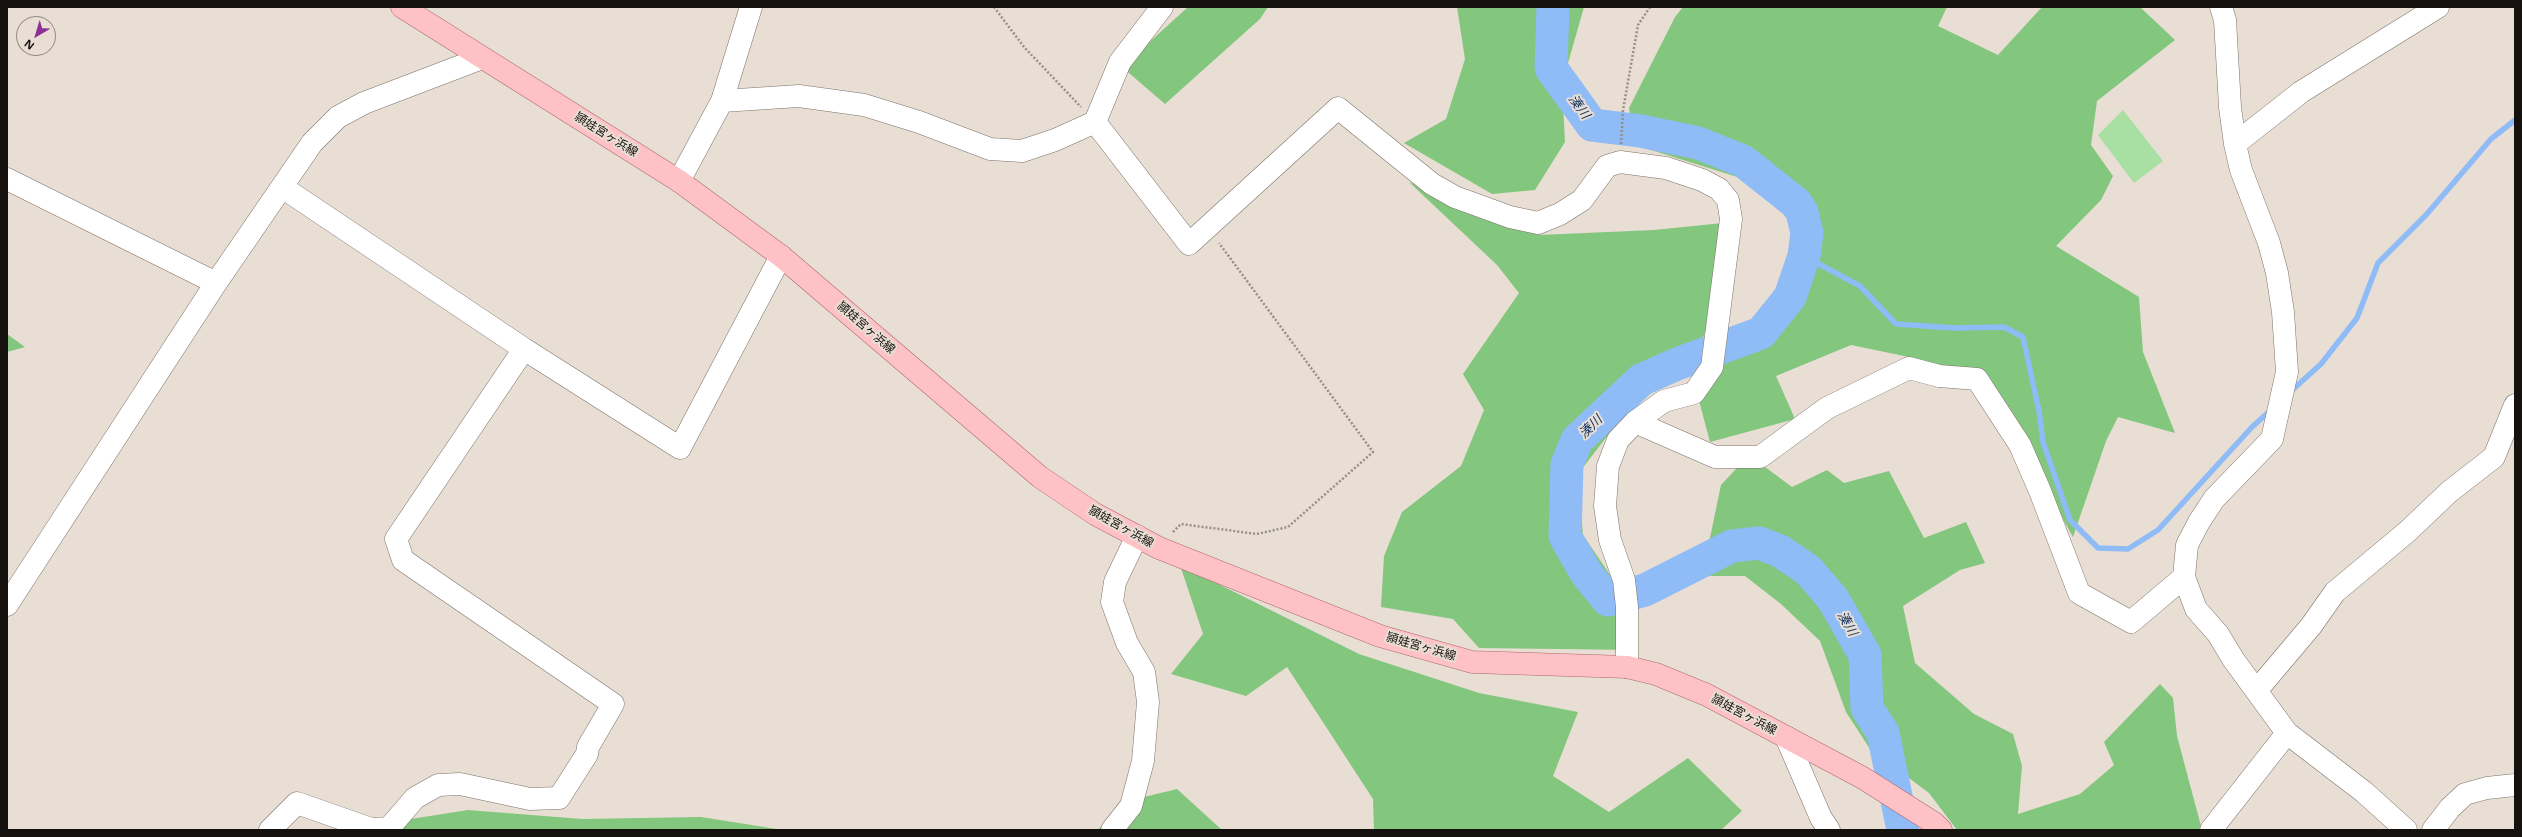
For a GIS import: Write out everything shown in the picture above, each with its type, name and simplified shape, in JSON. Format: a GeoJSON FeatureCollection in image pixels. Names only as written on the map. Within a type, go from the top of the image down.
{"type":"FeatureCollection","features":[{"type":"Feature","properties":{"kind":"main road","name":"頴娃宮ヶ浜線"},"geometry":{"type":"LineString","coordinates":[[402,7],[679,181],[781,256],[1040,477],[1095,514],[1159,548],[1380,636],[1472,662],[1627,667],[1656,674],[1708,695],[1863,778],[1938,826]]}},
{"type":"Feature","properties":{"kind":"street"},"geometry":{"type":"LineString","coordinates":[[679,181],[722,101],[751,7]]}},
{"type":"Feature","properties":{"kind":"street"},"geometry":{"type":"LineString","coordinates":[[722,101],[799,96],[864,105],[919,122],[990,149],[1022,151],[1055,140],[1095,122],[1120,62],[1162,7]]}},
{"type":"Feature","properties":{"kind":"street"},"geometry":{"type":"LineString","coordinates":[[2221,7],[2225,20],[2229,64],[2230,107],[2235,144],[2241,170],[2269,244],[2276,273],[2283,312],[2287,372],[2272,439],[2214,499],[2199,522],[2187,545],[2184,577],[2196,609],[2218,634],[2233,659],[2288,733],[2364,792],[2406,830]]}},
{"type":"Feature","properties":{"kind":"street"},"geometry":{"type":"LineString","coordinates":[[2235,144],[2302,92],[2438,7]]}},
{"type":"Feature","properties":{"kind":"street"},"geometry":{"type":"LineString","coordinates":[[7,605],[216,283],[312,143],[338,117],[364,103],[482,58]]}},
{"type":"Feature","properties":{"kind":"street"},"geometry":{"type":"LineString","coordinates":[[1095,122],[1189,244],[1338,108],[1432,184],[1456,197],[1510,216],[1538,223],[1560,214],[1582,200],[1607,166],[1620,162],[1666,168],[1702,180],[1719,189],[1728,200],[1731,219],[1712,367],[1694,393],[1664,402],[1635,422],[1618,440],[1608,466],[1605,506],[1610,540],[1624,580],[1627,607],[1627,667]]}},
{"type":"Feature","properties":{"kind":"street"},"geometry":{"type":"LineString","coordinates":[[7,179],[216,283]]}},
{"type":"Feature","properties":{"kind":"street"},"geometry":{"type":"LineString","coordinates":[[282,188],[524,349],[680,448],[781,256]]}},
{"type":"Feature","properties":{"kind":"street"},"geometry":{"type":"LineString","coordinates":[[270,830],[297,804],[371,829],[389,828],[414,798],[438,785],[460,784],[530,799],[559,798],[587,754],[588,747],[613,704],[403,560],[396,539],[524,349]]}},
{"type":"Feature","properties":{"kind":"street"},"geometry":{"type":"LineString","coordinates":[[1635,422],[1715,457],[1760,457],[1827,408],[1908,368],[1939,376],[1977,379],[2020,445],[2079,593],[2131,622],[2184,577]]}},
{"type":"Feature","properties":{"kind":"street"},"geometry":{"type":"LineString","coordinates":[[2257,690],[2311,626],[2336,592],[2408,531],[2449,492],[2494,457],[2515,405]]}},
{"type":"Feature","properties":{"kind":"street"},"geometry":{"type":"LineString","coordinates":[[1112,830],[1131,806],[1143,761],[1148,702],[1144,672],[1127,643],[1112,602],[1114,582],[1137,536]]}},
{"type":"Feature","properties":{"kind":"street"},"geometry":{"type":"LineString","coordinates":[[2211,830],[2288,733]]}},
{"type":"Feature","properties":{"kind":"street"},"geometry":{"type":"LineString","coordinates":[[1786,737],[1821,818],[1829,830]]}},
{"type":"Feature","properties":{"kind":"street"},"geometry":{"type":"LineString","coordinates":[[2433,830],[2450,808],[2465,794],[2487,788],[2515,785]]}},
{"type":"Feature","properties":{"kind":"path"},"geometry":{"type":"LineString","coordinates":[[994,7],[1024,47],[1095,122]]}},
{"type":"Feature","properties":{"kind":"path"},"geometry":{"type":"LineString","coordinates":[[1621,140],[1623,110],[1638,25],[1650,7]]}},
{"type":"Feature","properties":{"kind":"path"},"geometry":{"type":"LineString","coordinates":[[1159,548],[1181,524],[1257,534],[1288,527],[1373,452],[1207,227]]}},
{"type":"Feature","properties":{"kind":"green space"},"geometry":{"type":"Polygon","coordinates":[[[1188,7],[1268,7],[1260,19],[1165,104],[1122,67],[1188,7]]]}},
{"type":"Feature","properties":{"kind":"green space"},"geometry":{"type":"Polygon","coordinates":[[[1457,7],[1584,7],[1562,84],[1565,142],[1535,190],[1492,194],[1404,143],[1446,119],[1465,59],[1457,7]]]}},
{"type":"Feature","properties":{"kind":"green space"},"geometry":{"type":"Polygon","coordinates":[[[1683,7],[1947,7],[1938,26],[1998,55],[2042,7],[2140,7],[2175,40],[2097,101],[2091,145],[2113,176],[2101,200],[2056,246],[2139,297],[2143,352],[2175,433],[2118,417],[2106,441],[2073,537],[1993,393],[1909,357],[1851,345],[1776,376],[1795,419],[1710,442],[1697,393],[1775,290],[1806,235],[1747,180],[1635,145],[1629,108],[1675,17],[1683,7]]]}},
{"type":"Feature","properties":{"kind":"green space"},"geometry":{"type":"Polygon","coordinates":[[[2123,110],[2163,161],[2134,183],[2098,135],[2123,110]]]}},
{"type":"Feature","properties":{"kind":"green space"},"geometry":{"type":"Polygon","coordinates":[[[1409,182],[1464,206],[1539,235],[1654,230],[1723,223],[1714,314],[1690,364],[1625,413],[1578,474],[1583,535],[1621,591],[1636,650],[1479,648],[1453,619],[1381,607],[1384,556],[1402,512],[1461,466],[1484,410],[1463,374],[1519,293],[1497,265],[1409,182]]]}},
{"type":"Feature","properties":{"kind":"green space"},"geometry":{"type":"Polygon","coordinates":[[[7,334],[25,347],[7,352],[7,334]]]}},
{"type":"Feature","properties":{"kind":"green space"},"geometry":{"type":"Polygon","coordinates":[[[1749,455],[1792,487],[1827,470],[1844,483],[1889,471],[1924,538],[1966,522],[1985,563],[1960,570],[1903,606],[1915,663],[1974,714],[2013,734],[2022,766],[2018,814],[2080,794],[2114,765],[2104,742],[2160,684],[2173,698],[2177,736],[2202,830],[1957,830],[1929,793],[1870,749],[1846,712],[1820,641],[1781,604],[1745,576],[1702,576],[1721,485],[1749,455]]]}},
{"type":"Feature","properties":{"kind":"green space"},"geometry":{"type":"Polygon","coordinates":[[[1180,565],[1359,654],[1479,693],[1578,712],[1553,776],[1609,812],[1688,758],[1742,811],[1721,830],[1374,830],[1373,799],[1287,667],[1246,696],[1171,674],[1203,634],[1180,565]]]}},
{"type":"Feature","properties":{"kind":"green space"},"geometry":{"type":"Polygon","coordinates":[[[1177,789],[1222,830],[1097,830],[1136,799],[1177,789]]]}},
{"type":"Feature","properties":{"kind":"green space"},"geometry":{"type":"Polygon","coordinates":[[[468,810],[582,819],[701,817],[783,830],[341,830],[468,810]]]}},
{"type":"Feature","properties":{"kind":"waterway","name":"湊川"},"geometry":{"type":"LineString","coordinates":[[1553,7],[1551,68],[1592,125],[1641,131],[1698,143],[1743,161],[1796,203],[1802,212],[1807,233],[1804,256],[1790,297],[1761,333],[1677,364],[1641,380],[1577,440],[1567,464],[1565,536],[1586,573],[1608,600],[1645,590],[1732,546],[1759,543],[1780,551],[1808,570],[1833,599],[1865,655],[1867,708],[1883,733],[1903,830]]}},
{"type":"Feature","properties":{"kind":"waterway"},"geometry":{"type":"LineString","coordinates":[[2290,392],[2321,364],[2357,318],[2378,263],[2426,215],[2491,139],[2515,120]]}},
{"type":"Feature","properties":{"kind":"waterway"},"geometry":{"type":"LineString","coordinates":[[1804,256],[1860,286],[1896,324],[1954,328],[2004,327],[2023,337],[2039,411],[2043,442],[2070,520],[2098,548],[2128,549],[2158,530],[2252,427],[2272,409]]}}]}
